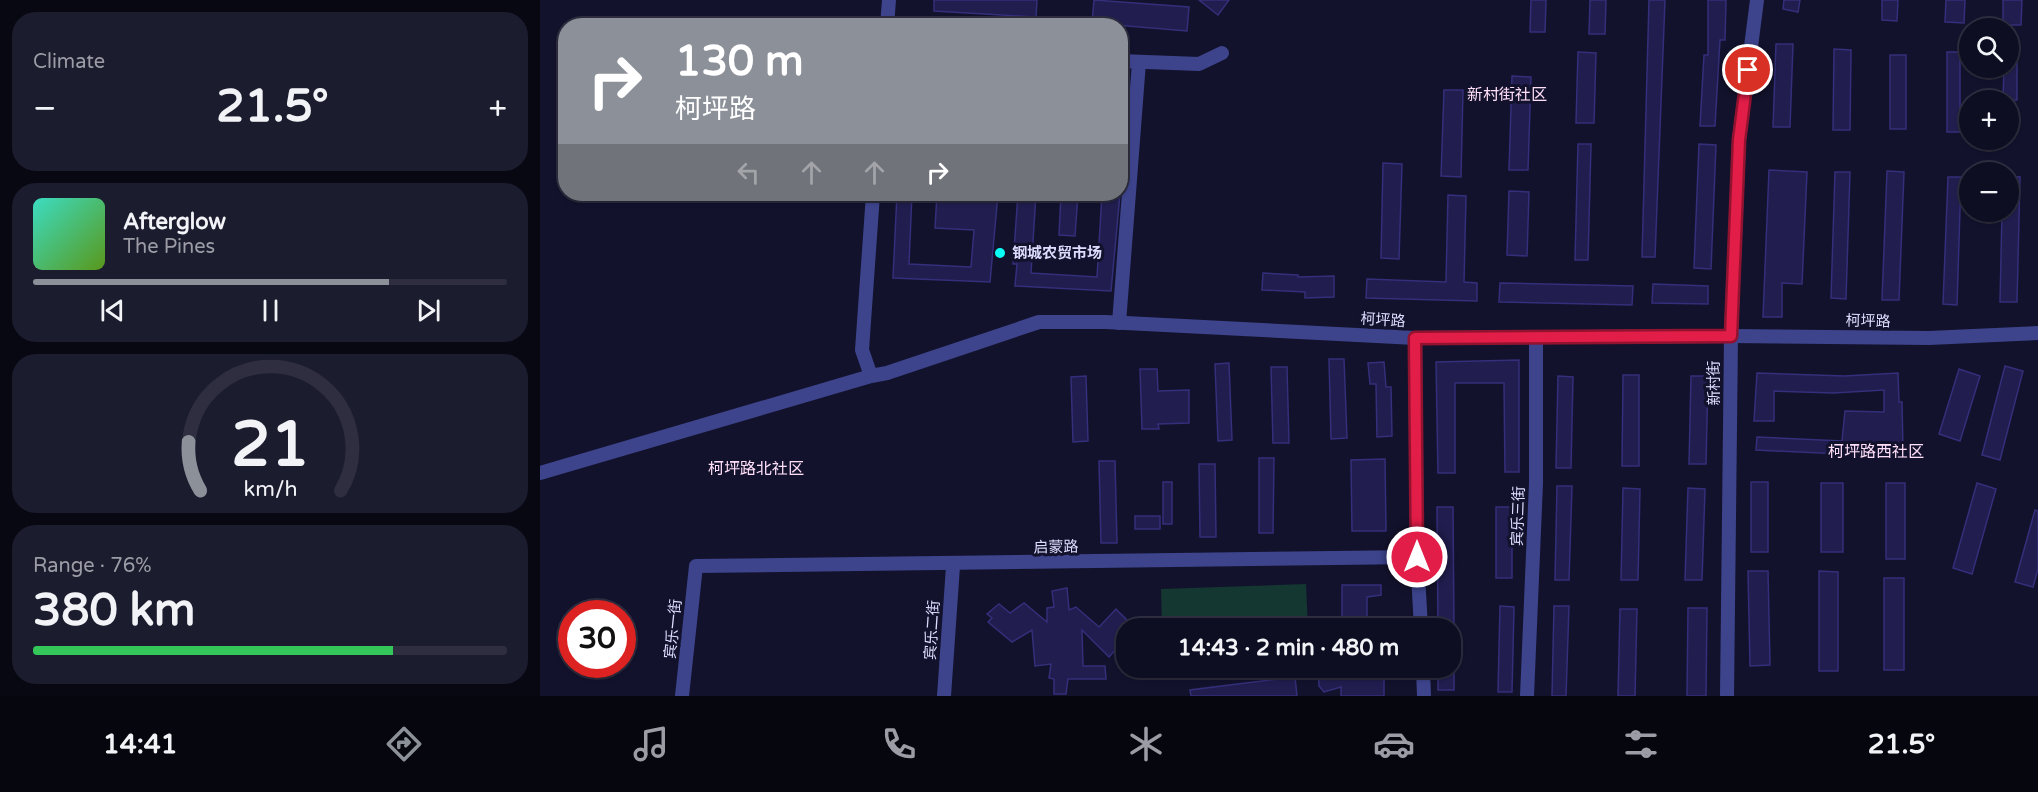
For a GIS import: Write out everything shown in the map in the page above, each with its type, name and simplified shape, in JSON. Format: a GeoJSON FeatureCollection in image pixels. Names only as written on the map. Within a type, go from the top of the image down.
{"type":"FeatureCollection","features":[{"type":"Feature","properties":{"kind":"street"},"geometry":{"type":"LineString","coordinates":[[888,18],[889,0]]}},
{"type":"Feature","properties":{"kind":"street","name":"新村街"},"geometry":{"type":"LineString","coordinates":[[1727,696],[1731,336],[1739,140],[1757,0]]}},
{"type":"Feature","properties":{"kind":"street"},"geometry":{"type":"LineString","coordinates":[[1128,61],[1199,64],[1221,53]]}},
{"type":"Feature","properties":{"kind":"street"},"geometry":{"type":"LineString","coordinates":[[1119,323],[1139,62]]}},
{"type":"Feature","properties":{"kind":"street"},"geometry":{"type":"LineString","coordinates":[[870,376],[862,350],[873,201]]}},
{"type":"Feature","properties":{"kind":"street","name":"柯坪路"},"geometry":{"type":"LineString","coordinates":[[540,472],[887,373],[1040,322],[1119,323],[1415,338],[1731,336],[1929,338],[2038,333]]}},
{"type":"Feature","properties":{"kind":"street","name":"宾乐三街"},"geometry":{"type":"LineString","coordinates":[[1527,696],[1536,483],[1536,337]]}},
{"type":"Feature","properties":{"kind":"street"},"geometry":{"type":"LineString","coordinates":[[1415,338],[1417,557],[1420,618]]}},
{"type":"Feature","properties":{"kind":"street","name":"启蒙路"},"geometry":{"type":"LineString","coordinates":[[696,566],[853,563],[953,566],[1417,557]]}},
{"type":"Feature","properties":{"kind":"street","name":"宾乐一街"},"geometry":{"type":"LineString","coordinates":[[682,696],[696,566]]}},
{"type":"Feature","properties":{"kind":"street","name":"宾乐二街"},"geometry":{"type":"LineString","coordinates":[[944,696],[953,566]]}},
{"type":"Feature","properties":{"kind":"street"},"geometry":{"type":"LineString","coordinates":[[1423,678],[1424,696]]}},
{"type":"Feature","properties":{"kind":"green space"},"geometry":{"type":"Polygon","coordinates":[[[1306,584],[1308,618],[1162,618],[1161,589],[1306,584]]]}},
{"type":"Feature","properties":{"kind":"building"},"geometry":{"type":"Polygon","coordinates":[[[934,0],[1037,0],[1036,17],[934,11],[934,0]]]}},
{"type":"Feature","properties":{"kind":"building"},"geometry":{"type":"Polygon","coordinates":[[[1094,0],[1189,7],[1187,31],[1128,26],[1128,18],[1092,18],[1094,0]]]}},
{"type":"Feature","properties":{"kind":"building"},"geometry":{"type":"Polygon","coordinates":[[[1199,0],[1229,0],[1218,15],[1199,0]]]}},
{"type":"Feature","properties":{"kind":"building"},"geometry":{"type":"Polygon","coordinates":[[[1531,0],[1546,0],[1545,32],[1530,32],[1531,0]]]}},
{"type":"Feature","properties":{"kind":"building"},"geometry":{"type":"Polygon","coordinates":[[[1590,0],[1606,0],[1605,34],[1589,34],[1590,0]]]}},
{"type":"Feature","properties":{"kind":"building"},"geometry":{"type":"Polygon","coordinates":[[[1649,0],[1665,0],[1655,257],[1642,257],[1649,0]]]}},
{"type":"Feature","properties":{"kind":"building"},"geometry":{"type":"Polygon","coordinates":[[[1708,0],[1726,0],[1725,40],[1720,40],[1715,126],[1700,126],[1704,55],[1708,55],[1708,0]]]}},
{"type":"Feature","properties":{"kind":"building"},"geometry":{"type":"Polygon","coordinates":[[[1784,0],[1800,0],[1798,12],[1783,9],[1784,0]]]}},
{"type":"Feature","properties":{"kind":"building"},"geometry":{"type":"Polygon","coordinates":[[[1882,0],[1898,0],[1897,21],[1882,20],[1882,0]]]}},
{"type":"Feature","properties":{"kind":"building"},"geometry":{"type":"Polygon","coordinates":[[[1946,0],[1965,0],[1964,18],[1959,18],[1959,23],[1945,22],[1946,0]]]}},
{"type":"Feature","properties":{"kind":"building"},"geometry":{"type":"Polygon","coordinates":[[[2003,0],[2022,0],[2021,25],[2019,25],[2019,18],[2003,18],[2003,0]]]}},
{"type":"Feature","properties":{"kind":"building"},"geometry":{"type":"Polygon","coordinates":[[[1776,44],[1793,44],[1790,127],[1773,127],[1776,44]]]}},
{"type":"Feature","properties":{"kind":"building"},"geometry":{"type":"Polygon","coordinates":[[[1834,49],[1851,50],[1850,130],[1833,130],[1834,49]]]}},
{"type":"Feature","properties":{"kind":"building"},"geometry":{"type":"Polygon","coordinates":[[[1578,52],[1596,53],[1594,123],[1576,123],[1578,52]]]}},
{"type":"Feature","properties":{"kind":"building"},"geometry":{"type":"Polygon","coordinates":[[[1947,52],[1959,52],[1959,132],[1947,132],[1947,52]]]}},
{"type":"Feature","properties":{"kind":"building"},"geometry":{"type":"Polygon","coordinates":[[[1890,55],[1906,55],[1906,129],[1890,129],[1890,55]]]}},
{"type":"Feature","properties":{"kind":"building"},"geometry":{"type":"Polygon","coordinates":[[[1512,76],[1531,77],[1528,170],[1509,170],[1512,76]]]}},
{"type":"Feature","properties":{"kind":"building"},"geometry":{"type":"Polygon","coordinates":[[[2004,78],[2017,78],[2017,90],[2003,90],[2004,78]]]}},
{"type":"Feature","properties":{"kind":"building"},"geometry":{"type":"Polygon","coordinates":[[[1444,90],[1463,90],[1461,177],[1441,176],[1444,90]]]}},
{"type":"Feature","properties":{"kind":"building"},"geometry":{"type":"Polygon","coordinates":[[[1578,144],[1591,144],[1588,260],[1575,260],[1578,144]]]}},
{"type":"Feature","properties":{"kind":"building"},"geometry":{"type":"Polygon","coordinates":[[[1699,144],[1716,145],[1711,269],[1694,268],[1699,144]]]}},
{"type":"Feature","properties":{"kind":"building"},"geometry":{"type":"Polygon","coordinates":[[[1383,163],[1402,164],[1399,259],[1381,258],[1383,163]]]}},
{"type":"Feature","properties":{"kind":"building"},"geometry":{"type":"Polygon","coordinates":[[[1769,170],[1807,172],[1802,284],[1782,283],[1782,317],[1763,317],[1769,170]]]}},
{"type":"Feature","properties":{"kind":"building"},"geometry":{"type":"Polygon","coordinates":[[[1887,171],[1904,172],[1899,300],[1882,300],[1887,171]]]}},
{"type":"Feature","properties":{"kind":"building"},"geometry":{"type":"Polygon","coordinates":[[[1835,172],[1850,172],[1846,299],[1831,298],[1835,172]]]}},
{"type":"Feature","properties":{"kind":"building"},"geometry":{"type":"Polygon","coordinates":[[[1948,177],[1959,177],[1957,305],[1943,304],[1948,177]]]}},
{"type":"Feature","properties":{"kind":"building"},"geometry":{"type":"Polygon","coordinates":[[[1509,191],[1529,192],[1527,256],[1507,255],[1509,191]]]}},
{"type":"Feature","properties":{"kind":"building"},"geometry":{"type":"Polygon","coordinates":[[[1448,195],[1466,196],[1464,282],[1477,283],[1477,301],[1366,298],[1367,279],[1446,282],[1448,195]]]}},
{"type":"Feature","properties":{"kind":"building"},"geometry":{"type":"Polygon","coordinates":[[[897,201],[912,201],[909,264],[971,267],[974,230],[935,228],[937,201],[997,201],[990,282],[893,278],[897,201]]]}},
{"type":"Feature","properties":{"kind":"building"},"geometry":{"type":"Polygon","coordinates":[[[1018,201],[1036,201],[1031,273],[1097,277],[1102,201],[1119,201],[1111,291],[1015,286],[1017,264],[1013,264],[1018,201]]]}},
{"type":"Feature","properties":{"kind":"building"},"geometry":{"type":"Polygon","coordinates":[[[1061,201],[1078,201],[1075,236],[1059,235],[1061,201]]]}},
{"type":"Feature","properties":{"kind":"building"},"geometry":{"type":"Polygon","coordinates":[[[2002,222],[2019,222],[2017,302],[2000,302],[2002,222]]]}},
{"type":"Feature","properties":{"kind":"building"},"geometry":{"type":"Polygon","coordinates":[[[1263,273],[1298,275],[1298,277],[1334,276],[1334,297],[1305,298],[1305,292],[1262,290],[1263,273]]]}},
{"type":"Feature","properties":{"kind":"building"},"geometry":{"type":"Polygon","coordinates":[[[1500,283],[1633,286],[1632,305],[1499,302],[1500,283]]]}},
{"type":"Feature","properties":{"kind":"building"},"geometry":{"type":"Polygon","coordinates":[[[1653,284],[1708,286],[1708,304],[1652,303],[1653,284]]]}},
{"type":"Feature","properties":{"kind":"building"},"geometry":{"type":"Polygon","coordinates":[[[1329,359],[1344,359],[1347,438],[1331,439],[1329,359]]]}},
{"type":"Feature","properties":{"kind":"building"},"geometry":{"type":"Polygon","coordinates":[[[1519,360],[1519,472],[1505,472],[1504,383],[1455,383],[1455,473],[1438,473],[1436,362],[1519,360]]]}},
{"type":"Feature","properties":{"kind":"building"},"geometry":{"type":"Polygon","coordinates":[[[1384,362],[1386,387],[1391,387],[1392,436],[1377,437],[1376,384],[1370,384],[1368,363],[1384,362]]]}},
{"type":"Feature","properties":{"kind":"building"},"geometry":{"type":"Polygon","coordinates":[[[1229,363],[1232,440],[1218,441],[1215,364],[1229,363]]]}},
{"type":"Feature","properties":{"kind":"building"},"geometry":{"type":"Polygon","coordinates":[[[2005,366],[2023,371],[2000,460],[1982,455],[2005,366]]]}},
{"type":"Feature","properties":{"kind":"building"},"geometry":{"type":"Polygon","coordinates":[[[1271,367],[1287,367],[1289,443],[1273,443],[1271,367]]]}},
{"type":"Feature","properties":{"kind":"building"},"geometry":{"type":"Polygon","coordinates":[[[1140,369],[1157,369],[1158,391],[1189,390],[1189,423],[1158,424],[1159,429],[1142,429],[1140,369]]]}},
{"type":"Feature","properties":{"kind":"building"},"geometry":{"type":"Polygon","coordinates":[[[1959,369],[1980,376],[1960,441],[1939,434],[1959,369]]]}},
{"type":"Feature","properties":{"kind":"building"},"geometry":{"type":"Polygon","coordinates":[[[1757,373],[1844,376],[1898,373],[1899,402],[1902,402],[1903,449],[1883,449],[1883,456],[1756,450],[1757,437],[1842,441],[1845,411],[1884,412],[1884,390],[1833,393],[1774,391],[1774,421],[1754,421],[1757,373]]]}},
{"type":"Feature","properties":{"kind":"building"},"geometry":{"type":"Polygon","coordinates":[[[1623,375],[1639,375],[1639,466],[1622,466],[1623,375]]]}},
{"type":"Feature","properties":{"kind":"building"},"geometry":{"type":"Polygon","coordinates":[[[1086,376],[1088,441],[1073,442],[1071,377],[1086,376]]]}},
{"type":"Feature","properties":{"kind":"building"},"geometry":{"type":"Polygon","coordinates":[[[1558,376],[1573,377],[1571,468],[1556,468],[1558,376]]]}},
{"type":"Feature","properties":{"kind":"building"},"geometry":{"type":"Polygon","coordinates":[[[1691,376],[1708,376],[1706,464],[1689,464],[1691,376]]]}},
{"type":"Feature","properties":{"kind":"building"},"geometry":{"type":"Polygon","coordinates":[[[1259,458],[1274,458],[1273,533],[1259,533],[1259,458]]]}},
{"type":"Feature","properties":{"kind":"building"},"geometry":{"type":"Polygon","coordinates":[[[1385,459],[1386,531],[1352,531],[1351,460],[1385,459]]]}},
{"type":"Feature","properties":{"kind":"building"},"geometry":{"type":"Polygon","coordinates":[[[1099,461],[1115,461],[1117,543],[1101,543],[1099,461]]]}},
{"type":"Feature","properties":{"kind":"building"},"geometry":{"type":"Polygon","coordinates":[[[1199,464],[1215,464],[1216,537],[1200,537],[1199,464]]]}},
{"type":"Feature","properties":{"kind":"building"},"geometry":{"type":"Polygon","coordinates":[[[1163,482],[1172,482],[1172,524],[1163,524],[1163,482]]]}},
{"type":"Feature","properties":{"kind":"building"},"geometry":{"type":"Polygon","coordinates":[[[1751,482],[1768,482],[1768,552],[1751,552],[1751,482]]]}},
{"type":"Feature","properties":{"kind":"building"},"geometry":{"type":"Polygon","coordinates":[[[1821,483],[1843,483],[1843,552],[1821,552],[1821,483]]]}},
{"type":"Feature","properties":{"kind":"building"},"geometry":{"type":"Polygon","coordinates":[[[1886,483],[1905,483],[1905,559],[1886,559],[1886,483]]]}},
{"type":"Feature","properties":{"kind":"building"},"geometry":{"type":"Polygon","coordinates":[[[1977,483],[1996,489],[1972,574],[1953,568],[1977,483]]]}},
{"type":"Feature","properties":{"kind":"building"},"geometry":{"type":"Polygon","coordinates":[[[1557,486],[1572,486],[1569,580],[1555,580],[1557,486]]]}},
{"type":"Feature","properties":{"kind":"building"},"geometry":{"type":"Polygon","coordinates":[[[1623,488],[1640,489],[1638,580],[1621,580],[1623,488]]]}},
{"type":"Feature","properties":{"kind":"building"},"geometry":{"type":"Polygon","coordinates":[[[1688,488],[1705,489],[1702,580],[1685,580],[1688,488]]]}},
{"type":"Feature","properties":{"kind":"building"},"geometry":{"type":"Polygon","coordinates":[[[1437,507],[1453,507],[1454,618],[1438,618],[1437,507]]]}},
{"type":"Feature","properties":{"kind":"building"},"geometry":{"type":"Polygon","coordinates":[[[1496,507],[1512,507],[1512,578],[1496,578],[1496,507]]]}},
{"type":"Feature","properties":{"kind":"building"},"geometry":{"type":"Polygon","coordinates":[[[2035,510],[2038,511],[2038,569],[2033,587],[2015,582],[2035,510]]]}},
{"type":"Feature","properties":{"kind":"building"},"geometry":{"type":"Polygon","coordinates":[[[1135,516],[1160,516],[1160,529],[1135,529],[1135,516]]]}},
{"type":"Feature","properties":{"kind":"building"},"geometry":{"type":"Polygon","coordinates":[[[1748,571],[1768,571],[1770,665],[1750,666],[1748,571]]]}},
{"type":"Feature","properties":{"kind":"building"},"geometry":{"type":"Polygon","coordinates":[[[1819,571],[1838,572],[1838,671],[1819,671],[1819,571]]]}},
{"type":"Feature","properties":{"kind":"building"},"geometry":{"type":"Polygon","coordinates":[[[1884,578],[1904,578],[1904,670],[1884,670],[1884,578]]]}},
{"type":"Feature","properties":{"kind":"building"},"geometry":{"type":"Polygon","coordinates":[[[1342,585],[1381,585],[1381,595],[1367,597],[1367,618],[1342,618],[1342,585]]]}},
{"type":"Feature","properties":{"kind":"building"},"geometry":{"type":"Polygon","coordinates":[[[1067,588],[1069,610],[1076,607],[1099,627],[1116,609],[1125,618],[1116,618],[1116,649],[1109,657],[1082,630],[1083,666],[1105,666],[1106,679],[1068,679],[1066,694],[1054,694],[1054,679],[1049,678],[1051,664],[1035,666],[1032,630],[1012,642],[988,622],[992,618],[987,614],[999,604],[1010,613],[1024,603],[1047,622],[1047,608],[1054,607],[1052,591],[1067,588]]]}},
{"type":"Feature","properties":{"kind":"building"},"geometry":{"type":"Polygon","coordinates":[[[1500,606],[1514,607],[1512,692],[1498,692],[1500,606]]]}},
{"type":"Feature","properties":{"kind":"building"},"geometry":{"type":"Polygon","coordinates":[[[1554,606],[1569,606],[1566,696],[1552,696],[1554,606]]]}},
{"type":"Feature","properties":{"kind":"building"},"geometry":{"type":"Polygon","coordinates":[[[1688,608],[1707,608],[1706,696],[1687,696],[1688,608]]]}},
{"type":"Feature","properties":{"kind":"building"},"geometry":{"type":"Polygon","coordinates":[[[1620,609],[1637,609],[1635,696],[1618,696],[1620,609]]]}},
{"type":"Feature","properties":{"kind":"building"},"geometry":{"type":"Polygon","coordinates":[[[1295,678],[1297,696],[1191,696],[1190,690],[1295,678]]]}},
{"type":"Feature","properties":{"kind":"building"},"geometry":{"type":"Polygon","coordinates":[[[1319,678],[1384,679],[1384,696],[1341,696],[1341,687],[1324,692],[1319,686],[1319,678]]]}},
{"type":"Feature","properties":{"kind":"building"},"geometry":{"type":"Polygon","coordinates":[[[1438,678],[1454,678],[1454,690],[1438,690],[1438,678]]]}},
{"type":"Feature","properties":{"kind":"place","name":"钢城农贸市场"},"geometry":{"type":"Point","coordinates":[1000,253]}},
{"type":"Feature","properties":{"kind":"district","name":"新村街社区"},"geometry":{"type":"Point","coordinates":[1507,94]}},
{"type":"Feature","properties":{"kind":"district","name":"柯坪路西社区"},"geometry":{"type":"Point","coordinates":[1876,451]}},
{"type":"Feature","properties":{"kind":"district","name":"柯坪路北社区"},"geometry":{"type":"Point","coordinates":[756,468]}},
{"type":"Feature","properties":{"kind":"route"},"geometry":{"type":"LineString","coordinates":[[1417,557],[1415,338],[1731,336],[1739,140],[1748,70]]}}]}
